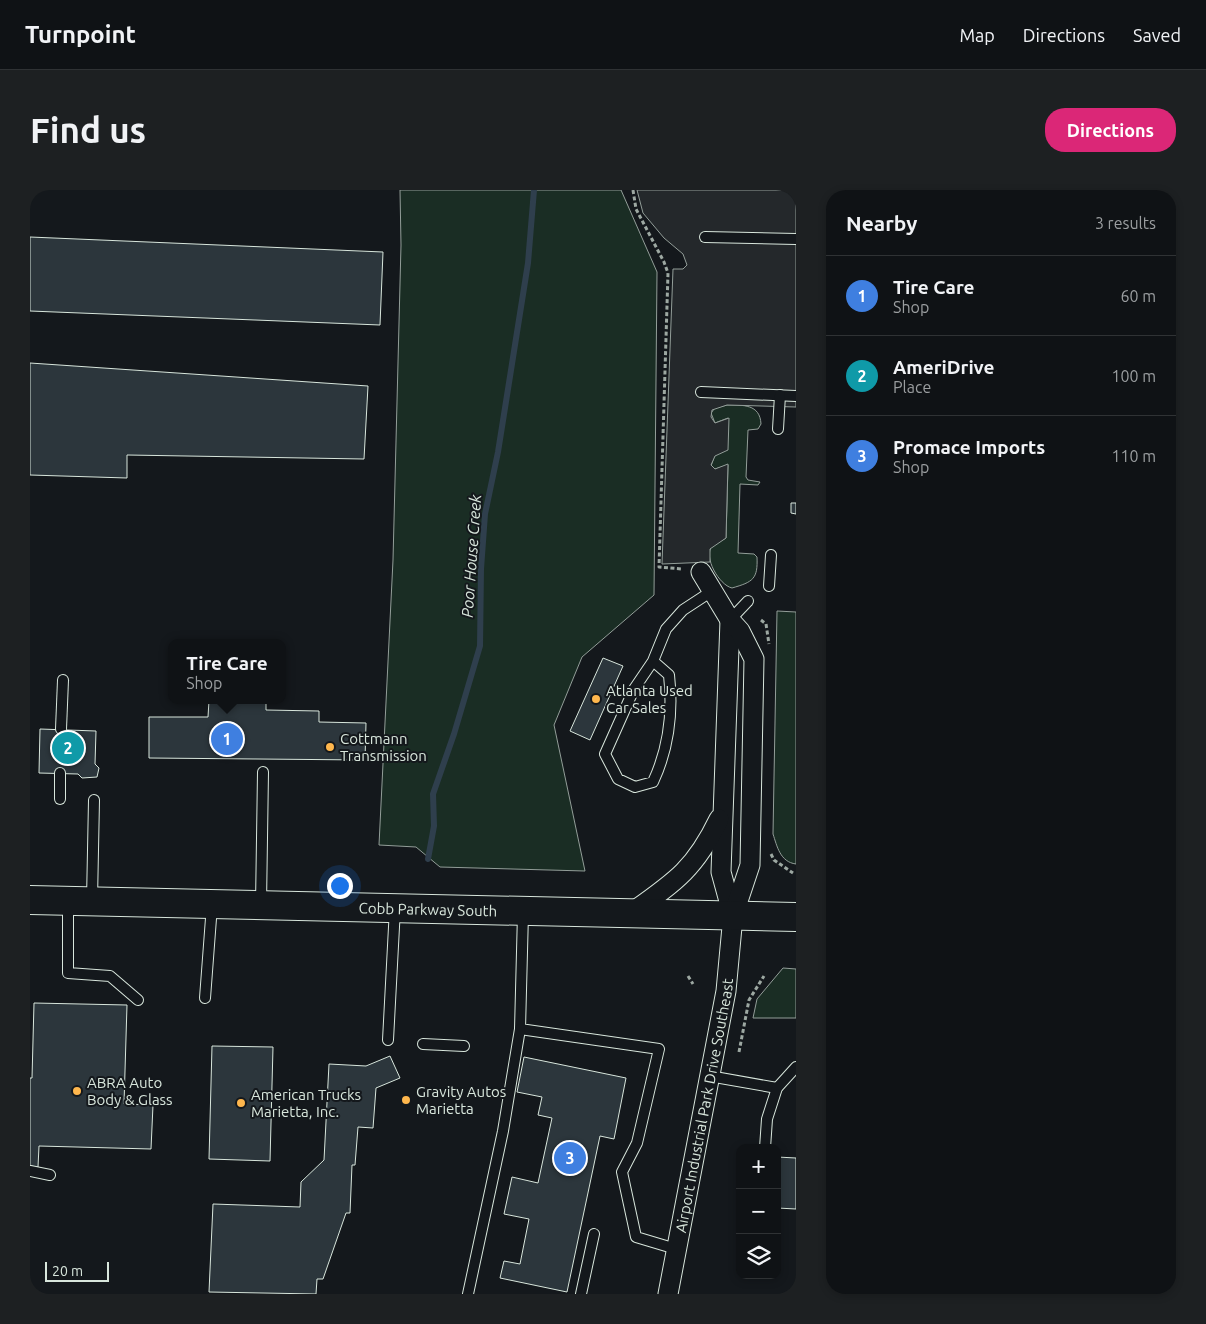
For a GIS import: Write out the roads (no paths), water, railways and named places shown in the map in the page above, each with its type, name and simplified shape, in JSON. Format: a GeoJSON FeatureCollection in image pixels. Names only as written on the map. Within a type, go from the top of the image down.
{"type":"FeatureCollection","features":[{"type":"Feature","properties":{"kind":"main road","name":"Cobb Parkway South"},"geometry":{"type":"LineString","coordinates":[[30,900],[796,917]]}},
{"type":"Feature","properties":{"kind":"street"},"geometry":{"type":"LineString","coordinates":[[692,570],[712,591],[730,620],[740,631],[755,667],[750,865],[733,916]]}},
{"type":"Feature","properties":{"kind":"street"},"geometry":{"type":"LineString","coordinates":[[730,620],[721,872],[733,916]]}},
{"type":"Feature","properties":{"kind":"street"},"geometry":{"type":"LineString","coordinates":[[631,913],[674,882],[691,867],[708,842],[722,814]]}},
{"type":"Feature","properties":{"kind":"street","name":"Airport Industrial Park Drive Southeast"},"geometry":{"type":"LineString","coordinates":[[668,1294],[726,991],[733,916]]}},
{"type":"Feature","properties":{"kind":"lane"},"geometry":{"type":"LineString","coordinates":[[706,238],[796,239]]}},
{"type":"Feature","properties":{"kind":"lane"},"geometry":{"type":"LineString","coordinates":[[701,392],[796,396]]}},
{"type":"Feature","properties":{"kind":"lane"},"geometry":{"type":"LineString","coordinates":[[778,430],[780,395]]}},
{"type":"Feature","properties":{"kind":"lane"},"geometry":{"type":"LineString","coordinates":[[769,586],[771,554]]}},
{"type":"Feature","properties":{"kind":"lane"},"geometry":{"type":"LineString","coordinates":[[653,660],[669,675],[672,704],[663,761],[654,782],[635,787],[618,779],[605,754],[634,689],[653,660],[666,629],[683,610],[712,591]]}},
{"type":"Feature","properties":{"kind":"lane"},"geometry":{"type":"LineString","coordinates":[[730,620],[748,602]]}},
{"type":"Feature","properties":{"kind":"lane"},"geometry":{"type":"LineString","coordinates":[[61,729],[63,680]]}},
{"type":"Feature","properties":{"kind":"lane"},"geometry":{"type":"LineString","coordinates":[[261,905],[263,772]]}},
{"type":"Feature","properties":{"kind":"lane"},"geometry":{"type":"LineString","coordinates":[[60,773],[60,799]]}},
{"type":"Feature","properties":{"kind":"lane"},"geometry":{"type":"LineString","coordinates":[[94,800],[68,973],[110,976],[138,1000]]}},
{"type":"Feature","properties":{"kind":"lane"},"geometry":{"type":"LineString","coordinates":[[205,998],[212,904]]}},
{"type":"Feature","properties":{"kind":"lane"},"geometry":{"type":"LineString","coordinates":[[388,1040],[395,907]]}},
{"type":"Feature","properties":{"kind":"lane"},"geometry":{"type":"LineString","coordinates":[[468,1294],[503,1131],[520,1029],[523,910]]}},
{"type":"Feature","properties":{"kind":"lane"},"geometry":{"type":"LineString","coordinates":[[520,1029],[659,1049],[638,1144],[622,1172],[636,1236],[676,1249]]}},
{"type":"Feature","properties":{"kind":"lane"},"geometry":{"type":"LineString","coordinates":[[423,1044],[464,1046]]}},
{"type":"Feature","properties":{"kind":"lane"},"geometry":{"type":"LineString","coordinates":[[765,1144],[767,1118],[777,1088],[796,1067]]}},
{"type":"Feature","properties":{"kind":"lane"},"geometry":{"type":"LineString","coordinates":[[710,1076],[777,1088]]}},
{"type":"Feature","properties":{"kind":"lane"},"geometry":{"type":"LineString","coordinates":[[30,1171],[50,1175]]}},
{"type":"Feature","properties":{"kind":"lane"},"geometry":{"type":"LineString","coordinates":[[581,1294],[594,1234]]}},
{"type":"Feature","properties":{"kind":"waterway","name":"Poor House Creek"},"geometry":{"type":"LineString","coordinates":[[428,859],[434,826],[433,794],[454,734],[480,646],[481,569],[485,514],[498,452],[528,263],[534,190]]}},
{"type":"Feature","properties":{"kind":"place","name":"Atlanta Used Car Sales"},"geometry":{"type":"Point","coordinates":[596,699]}},
{"type":"Feature","properties":{"kind":"place","name":"Tire Care"},"geometry":{"type":"Point","coordinates":[227,739]}},
{"type":"Feature","properties":{"kind":"place","name":"Cottmann Transmission"},"geometry":{"type":"Point","coordinates":[330,747]}},
{"type":"Feature","properties":{"kind":"place","name":"AmeriDrive"},"geometry":{"type":"Point","coordinates":[68,748]}},
{"type":"Feature","properties":{"kind":"place","name":"ABRA Auto Body & Glass"},"geometry":{"type":"Point","coordinates":[77,1091]}},
{"type":"Feature","properties":{"kind":"place","name":"Gravity Autos Marietta"},"geometry":{"type":"Point","coordinates":[406,1100]}},
{"type":"Feature","properties":{"kind":"place","name":"American Trucks Marietta, Inc."},"geometry":{"type":"Point","coordinates":[241,1103]}},
{"type":"Feature","properties":{"kind":"place","name":"Promace Imports"},"geometry":{"type":"Point","coordinates":[570,1158]}}]}
